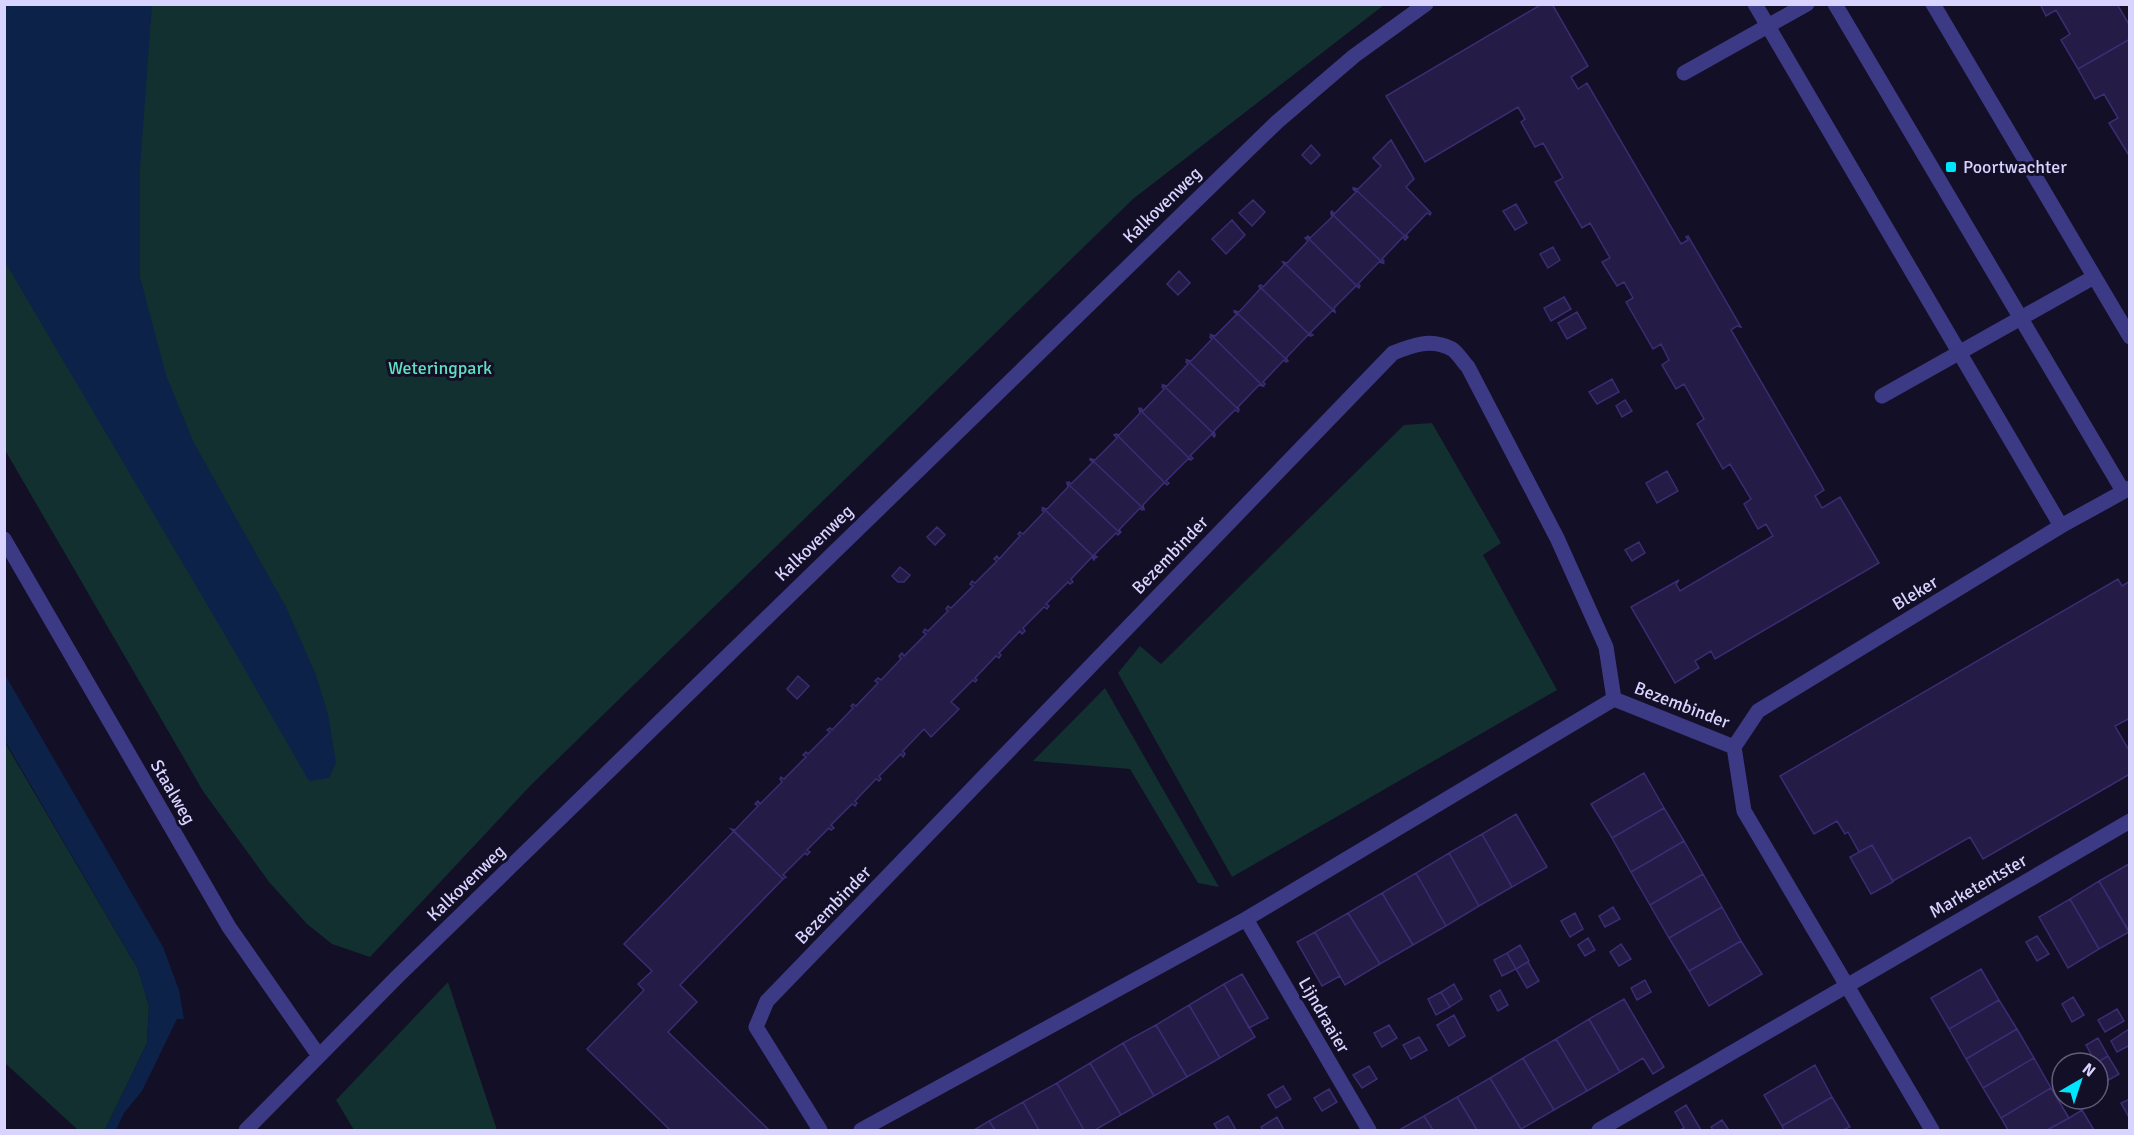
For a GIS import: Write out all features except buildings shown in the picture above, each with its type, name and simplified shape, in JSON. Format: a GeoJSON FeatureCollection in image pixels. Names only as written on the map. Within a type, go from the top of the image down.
{"type":"FeatureCollection","features":[{"type":"Feature","properties":{"kind":"street","name":"Kalkovenweg"},"geometry":{"type":"LineString","coordinates":[[246,1131],[406,968],[1276,122],[1354,56],[1426,4]]}},
{"type":"Feature","properties":{"kind":"street"},"geometry":{"type":"LineString","coordinates":[[1755,4],[2061,526]]}},
{"type":"Feature","properties":{"kind":"street"},"geometry":{"type":"LineString","coordinates":[[1684,73],[1807,4]]}},
{"type":"Feature","properties":{"kind":"street"},"geometry":{"type":"LineString","coordinates":[[1835,4],[2126,490]]}},
{"type":"Feature","properties":{"kind":"street"},"geometry":{"type":"LineString","coordinates":[[1933,4],[2130,337]]}},
{"type":"Feature","properties":{"kind":"street"},"geometry":{"type":"LineString","coordinates":[[1882,396],[2094,278]]}},
{"type":"Feature","properties":{"kind":"street","name":"Bezembinder"},"geometry":{"type":"LineString","coordinates":[[820,1131],[756,1026],[767,1001],[1394,353],[1419,342],[1439,345],[1454,350],[1468,367],[1557,538],[1582,592],[1606,647],[1614,699]]}},
{"type":"Feature","properties":{"kind":"street","name":"Bleker"},"geometry":{"type":"LineString","coordinates":[[1734,747],[1758,711],[2061,526],[2126,490]]}},
{"type":"Feature","properties":{"kind":"street","name":"Staalweg"},"geometry":{"type":"LineString","coordinates":[[4,539],[229,927],[319,1056]]}},
{"type":"Feature","properties":{"kind":"street","name":"Bezembinder"},"geometry":{"type":"LineString","coordinates":[[1614,699],[1734,747]]}},
{"type":"Feature","properties":{"kind":"street","name":"Bezembinder"},"geometry":{"type":"LineString","coordinates":[[861,1131],[1246,919],[1614,699]]}},
{"type":"Feature","properties":{"kind":"street"},"geometry":{"type":"LineString","coordinates":[[1734,747],[1744,811],[1932,1131]]}},
{"type":"Feature","properties":{"kind":"street","name":"Marketentster"},"geometry":{"type":"LineString","coordinates":[[1599,1131],[2130,821]]}},
{"type":"Feature","properties":{"kind":"street","name":"Lijndraaier"},"geometry":{"type":"LineString","coordinates":[[1246,919],[1369,1131]]}},
{"type":"Feature","properties":{"kind":"green space","name":"Weteringpark"},"geometry":{"type":"Polygon","coordinates":[[[4,5],[1384,5],[1133,199],[531,785],[370,957],[332,944],[307,924],[269,882],[203,791],[5,450],[4,5]]]}},
{"type":"Feature","properties":{"kind":"green space"},"geometry":{"type":"Polygon","coordinates":[[[1432,423],[1501,543],[1483,555],[1557,690],[1232,877],[1118,673],[1140,646],[1161,664],[1404,425],[1432,423]]]}},
{"type":"Feature","properties":{"kind":"green space"},"geometry":{"type":"Polygon","coordinates":[[[1105,688],[1219,887],[1198,883],[1130,769],[1033,761],[1105,688]]]}},
{"type":"Feature","properties":{"kind":"green space"},"geometry":{"type":"Polygon","coordinates":[[[4,741],[138,969],[149,1006],[147,1043],[105,1130],[78,1130],[5,1063],[4,741]]]}},
{"type":"Feature","properties":{"kind":"green space"},"geometry":{"type":"Polygon","coordinates":[[[448,982],[497,1130],[354,1130],[336,1100],[448,982]]]}},
{"type":"Feature","properties":{"kind":"water"},"geometry":{"type":"Polygon","coordinates":[[[4,5],[152,5],[140,168],[140,277],[166,375],[194,443],[286,607],[316,675],[328,714],[336,763],[329,778],[309,781],[5,262],[4,5]]]}},
{"type":"Feature","properties":{"kind":"water"},"geometry":{"type":"Polygon","coordinates":[[[4,673],[163,947],[179,990],[184,1019],[177,1019],[142,1091],[124,1113],[116,1130],[105,1130],[147,1043],[149,1006],[138,969],[5,741],[4,673]]]}},
{"type":"Feature","properties":{"kind":"place","name":"Poortwachter"},"geometry":{"type":"Point","coordinates":[1951,167]}}]}
